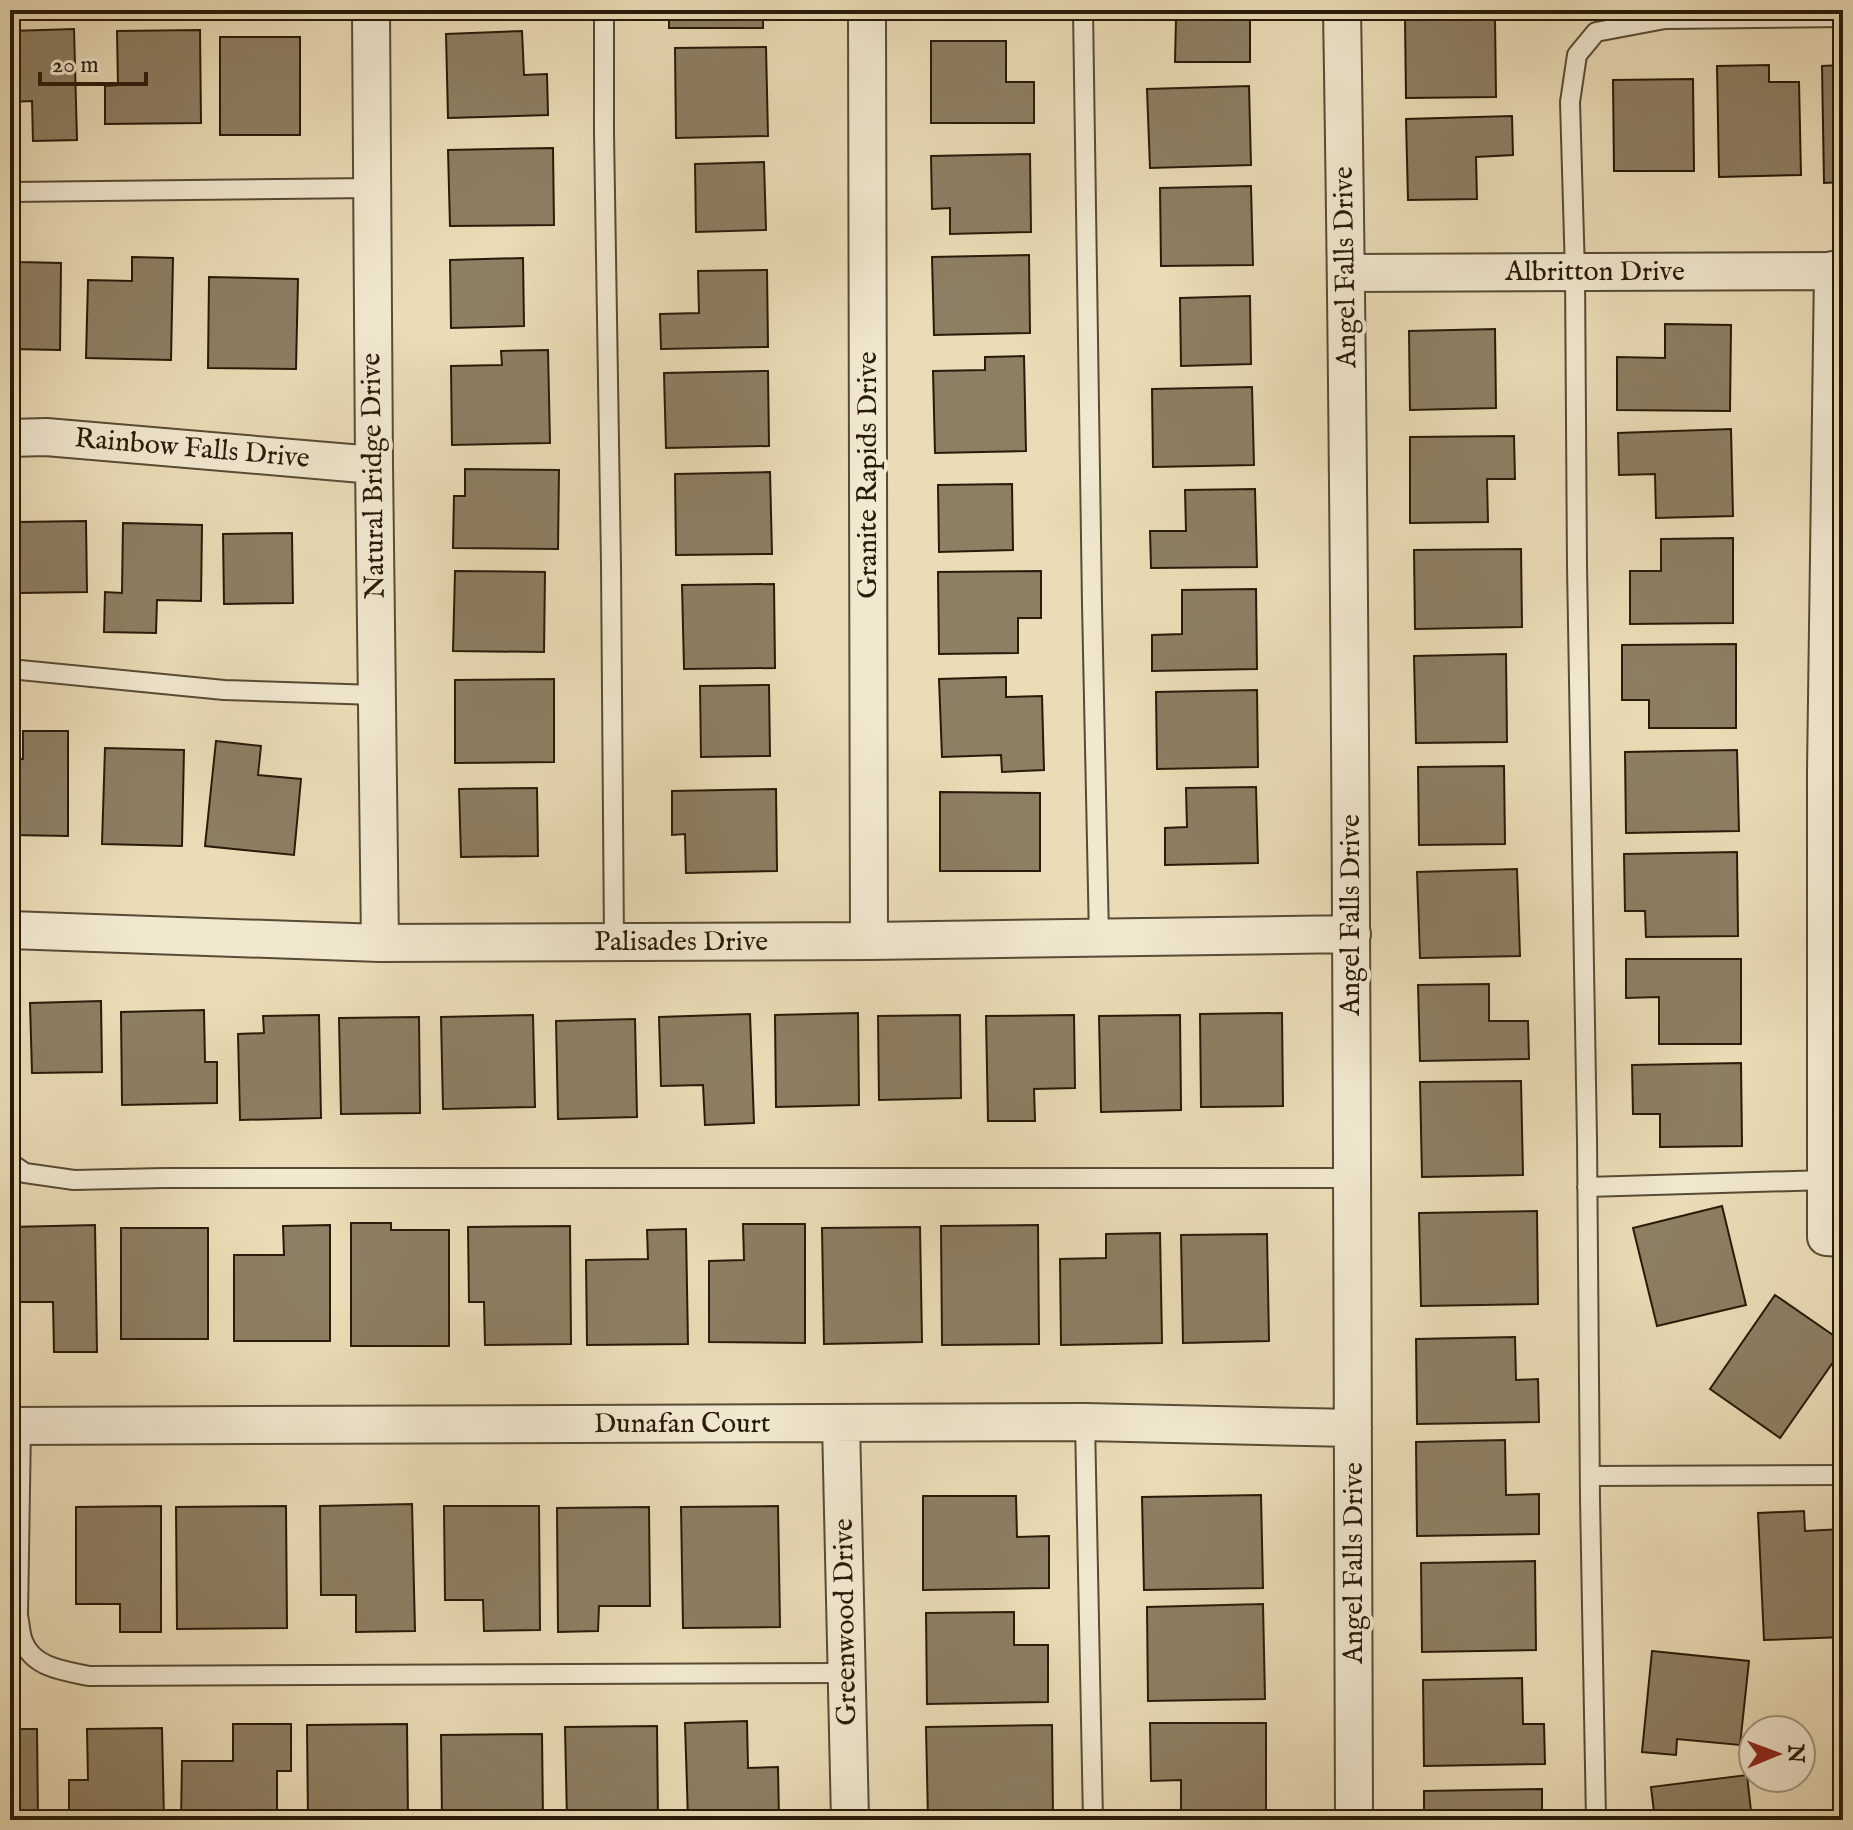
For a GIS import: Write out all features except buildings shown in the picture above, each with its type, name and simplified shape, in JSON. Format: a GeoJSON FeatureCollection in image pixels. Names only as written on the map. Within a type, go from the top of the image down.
{"type":"FeatureCollection","features":[{"type":"Feature","properties":{"kind":"street","name":"Natural Bridge Drive"},"geometry":{"type":"LineString","coordinates":[[371,10],[380,943]]}},
{"type":"Feature","properties":{"kind":"street","name":"Granite Rapids Drive"},"geometry":{"type":"LineString","coordinates":[[867,10],[869,941]]}},
{"type":"Feature","properties":{"kind":"street","name":"Angel Falls Drive"},"geometry":{"type":"LineString","coordinates":[[1342,10],[1352,934],[1354,1820]]}},
{"type":"Feature","properties":{"kind":"street","name":"Albritton Drive"},"geometry":{"type":"LineString","coordinates":[[1347,273],[1838,270]]}},
{"type":"Feature","properties":{"kind":"street"},"geometry":{"type":"LineString","coordinates":[[1834,1237],[1826,1180],[1834,995],[1838,270]]}},
{"type":"Feature","properties":{"kind":"street","name":"Rainbow Falls Drive"},"geometry":{"type":"LineString","coordinates":[[10,438],[46,437],[374,465]]}},
{"type":"Feature","properties":{"kind":"street","name":"Palisades Drive"},"geometry":{"type":"LineString","coordinates":[[10,930],[380,943],[869,941],[1352,934]]}},
{"type":"Feature","properties":{"kind":"street","name":"Dunafan Court"},"geometry":{"type":"LineString","coordinates":[[15,1426],[1085,1422],[1353,1428]]}},
{"type":"Feature","properties":{"kind":"street","name":"Greenwood Drive"},"geometry":{"type":"LineString","coordinates":[[841,1423],[850,1820]]}},
{"type":"Feature","properties":{"kind":"lane"},"geometry":{"type":"LineString","coordinates":[[604,10],[614,942]]}},
{"type":"Feature","properties":{"kind":"lane"},"geometry":{"type":"LineString","coordinates":[[1083,10],[1099,938]]}},
{"type":"Feature","properties":{"kind":"lane"},"geometry":{"type":"LineString","coordinates":[[1596,1820],[1575,272],[1570,102],[1577,55],[1596,32],[1665,19],[1843,17]]}},
{"type":"Feature","properties":{"kind":"lane"},"geometry":{"type":"LineString","coordinates":[[10,192],[372,188]]}},
{"type":"Feature","properties":{"kind":"lane"},"geometry":{"type":"LineString","coordinates":[[10,669],[224,690],[376,695]]}},
{"type":"Feature","properties":{"kind":"lane"},"geometry":{"type":"LineString","coordinates":[[10,1163],[25,1173],[74,1180],[1352,1178]]}},
{"type":"Feature","properties":{"kind":"lane"},"geometry":{"type":"LineString","coordinates":[[1587,1187],[1826,1180]]}},
{"type":"Feature","properties":{"kind":"lane"},"geometry":{"type":"LineString","coordinates":[[1085,1422],[1093,1820]]}},
{"type":"Feature","properties":{"kind":"lane"},"geometry":{"type":"LineString","coordinates":[[15,1426],[18,1616],[23,1643],[35,1657],[54,1670],[89,1676],[847,1673]]}},
{"type":"Feature","properties":{"kind":"lane"},"geometry":{"type":"LineString","coordinates":[[1590,1476],[1843,1475]]}}]}
